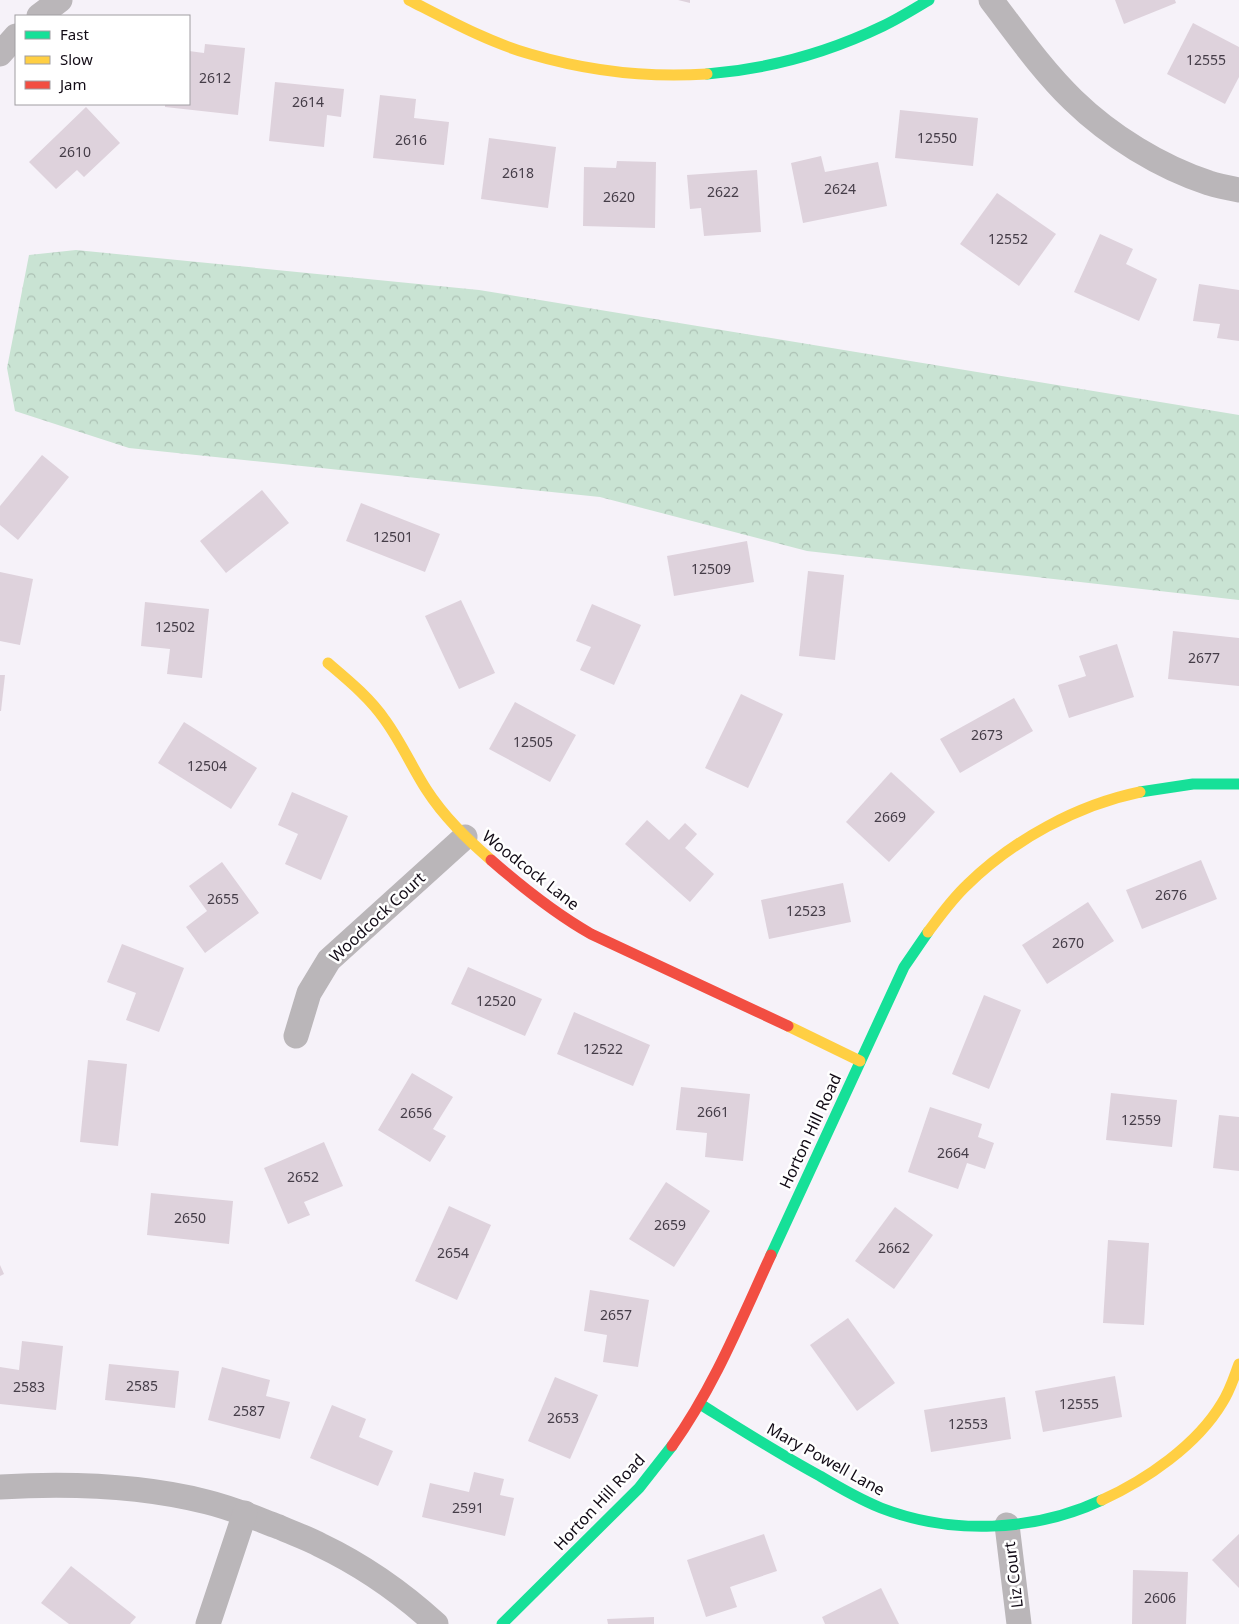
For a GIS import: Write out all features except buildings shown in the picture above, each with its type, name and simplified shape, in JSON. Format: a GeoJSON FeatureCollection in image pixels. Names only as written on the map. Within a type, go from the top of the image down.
{"type":"FeatureCollection","features":[{"type":"Feature","properties":{"kind":"street"},"geometry":{"type":"LineString","coordinates":[[40,15],[60,0]]}},
{"type":"Feature","properties":{"kind":"street"},"geometry":{"type":"LineString","coordinates":[[409,0],[470,31],[530,54],[589,68],[650,76],[684,76],[729,72],[789,62],[847,44],[902,18],[929,0]]}},
{"type":"Feature","properties":{"kind":"street"},"geometry":{"type":"LineString","coordinates":[[991,0],[1029,50],[1073,100],[1115,136],[1161,163],[1210,184],[1239,190]]}},
{"type":"Feature","properties":{"kind":"street"},"geometry":{"type":"LineString","coordinates":[[0,54],[15,37]]}},
{"type":"Feature","properties":{"kind":"street","name":"Woodcock Lane"},"geometry":{"type":"LineString","coordinates":[[328,663],[359,690],[385,719],[426,789],[464,838],[524,889],[563,918],[591,934],[860,1061]]}},
{"type":"Feature","properties":{"kind":"street","name":"Horton Hill Road"},"geometry":{"type":"LineString","coordinates":[[502,1624],[578,1551],[639,1488],[673,1444],[700,1404],[725,1356],[904,967],[931,926],[964,888],[1002,855],[1045,828],[1092,806],[1141,791],[1194,784],[1239,784]]}},
{"type":"Feature","properties":{"kind":"street","name":"Woodcock Court"},"geometry":{"type":"LineString","coordinates":[[296,1036],[309,993],[329,960],[464,838]]}},
{"type":"Feature","properties":{"kind":"street","name":"Mary Powell Lane"},"geometry":{"type":"LineString","coordinates":[[700,1404],[782,1455],[858,1498],[888,1510],[918,1519],[967,1525],[1007,1525],[1042,1521],[1088,1507],[1131,1486],[1158,1468],[1200,1432],[1220,1407],[1231,1387],[1239,1364]]}},
{"type":"Feature","properties":{"kind":"street"},"geometry":{"type":"LineString","coordinates":[[0,1487],[77,1484],[143,1490],[207,1502],[245,1513],[321,1545],[364,1569],[416,1606],[436,1624]]}},
{"type":"Feature","properties":{"kind":"street"},"geometry":{"type":"LineString","coordinates":[[208,1624],[245,1513]]}},
{"type":"Feature","properties":{"kind":"street","name":"Liz Court"},"geometry":{"type":"LineString","coordinates":[[1007,1525],[1019,1624]]}},
{"type":"Feature","properties":{"kind":"green space"},"geometry":{"type":"Polygon","coordinates":[[[76,250],[479,290],[1239,415],[1239,600],[807,551],[600,497],[129,448],[15,411],[7,368],[29,255],[76,250]]]}},
{"type":"Feature","properties":{"kind":"traffic: fast"},"geometry":{"type":"LineString","coordinates":[[707,74],[775,64],[819,52],[862,36],[929,0]]}},
{"type":"Feature","properties":{"kind":"traffic: fast"},"geometry":{"type":"LineString","coordinates":[[1140,792],[1193,784],[1239,784]]}},
{"type":"Feature","properties":{"kind":"traffic: fast"},"geometry":{"type":"LineString","coordinates":[[771,1255],[904,967],[928,932]]}},
{"type":"Feature","properties":{"kind":"traffic: fast"},"geometry":{"type":"LineString","coordinates":[[700,1404],[850,1493],[881,1508],[908,1517],[964,1526],[1021,1524],[1049,1519],[1076,1511],[1102,1500]]}},
{"type":"Feature","properties":{"kind":"traffic: fast"},"geometry":{"type":"LineString","coordinates":[[502,1624],[639,1488],[672,1446]]}},
{"type":"Feature","properties":{"kind":"traffic: slow"},"geometry":{"type":"LineString","coordinates":[[409,0],[484,37],[514,49],[552,60],[596,69],[640,74],[707,74]]}},
{"type":"Feature","properties":{"kind":"traffic: slow"},"geometry":{"type":"LineString","coordinates":[[328,663],[373,704],[391,728],[421,781],[440,809],[491,860]]}},
{"type":"Feature","properties":{"kind":"traffic: slow"},"geometry":{"type":"LineString","coordinates":[[928,932],[967,885],[1025,839],[1070,815],[1116,798],[1140,792]]}},
{"type":"Feature","properties":{"kind":"traffic: slow"},"geometry":{"type":"LineString","coordinates":[[788,1026],[860,1061]]}},
{"type":"Feature","properties":{"kind":"traffic: slow"},"geometry":{"type":"LineString","coordinates":[[1102,1500],[1153,1472],[1185,1447],[1199,1433],[1225,1398],[1239,1364]]}},
{"type":"Feature","properties":{"kind":"traffic: jam"},"geometry":{"type":"LineString","coordinates":[[491,860],[539,900],[591,934],[788,1026]]}},
{"type":"Feature","properties":{"kind":"traffic: jam"},"geometry":{"type":"LineString","coordinates":[[672,1446],[714,1377],[771,1255]]}}]}
